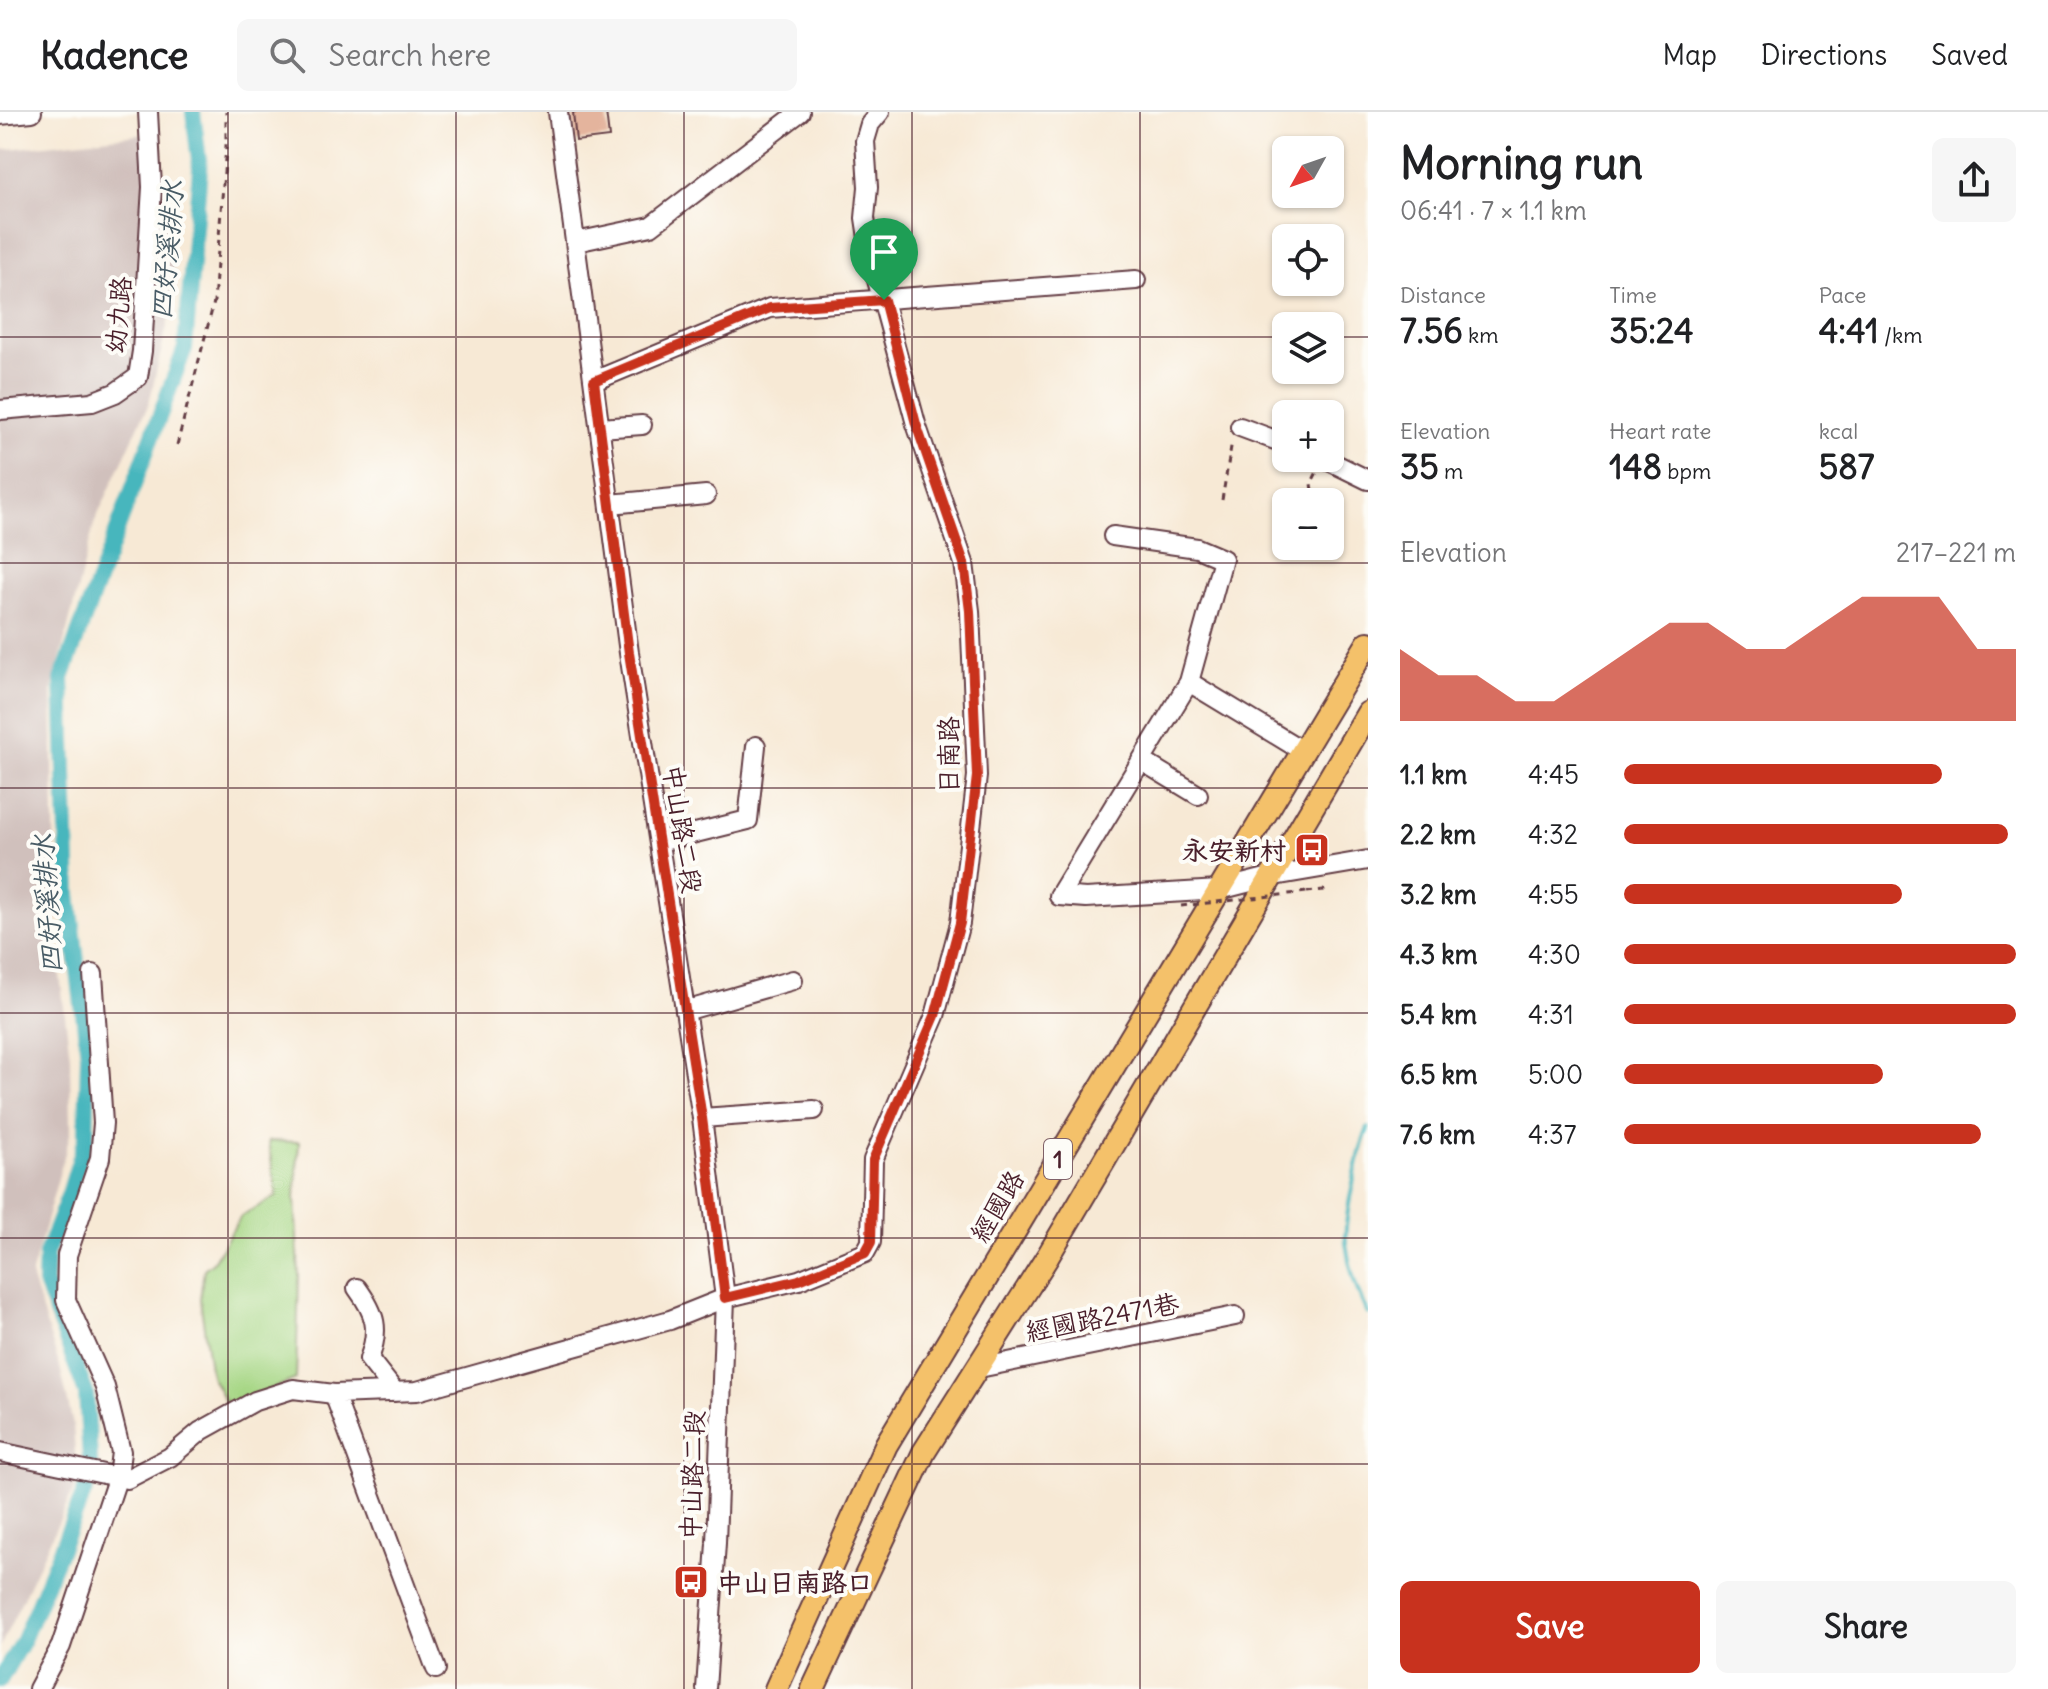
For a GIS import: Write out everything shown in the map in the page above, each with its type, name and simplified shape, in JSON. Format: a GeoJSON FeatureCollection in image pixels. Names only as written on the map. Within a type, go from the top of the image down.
{"type":"FeatureCollection","features":[{"type":"Feature","properties":{"kind":"main road","name":"經國路"},"geometry":{"type":"LineString","coordinates":[[776,1689],[886,1445],[1368,643]]}},
{"type":"Feature","properties":{"kind":"main road","name":"1"},"geometry":{"type":"LineString","coordinates":[[813,1689],[924,1452],[1048,1256],[1368,713]]}},
{"type":"Feature","properties":{"kind":"street"},"geometry":{"type":"LineString","coordinates":[[0,115],[32,112]]}},
{"type":"Feature","properties":{"kind":"street","name":"幼九路"},"geometry":{"type":"LineString","coordinates":[[0,410],[92,402],[115,393],[138,377],[152,187],[148,112]]}},
{"type":"Feature","properties":{"kind":"street","name":"中山路二段"},"geometry":{"type":"LineString","coordinates":[[558,112],[629,653],[702,1118],[725,1298],[716,1543],[706,1689]]}},
{"type":"Feature","properties":{"kind":"street"},"geometry":{"type":"LineString","coordinates":[[576,242],[651,226],[800,112]]}},
{"type":"Feature","properties":{"kind":"street","name":"日南路"},"geometry":{"type":"LineString","coordinates":[[725,1298],[799,1280],[865,1253],[871,1242],[873,1160],[935,1016],[960,923],[977,776],[970,611],[964,563],[916,424],[871,258],[865,218],[868,187],[865,141],[870,124],[880,112]]}},
{"type":"Feature","properties":{"kind":"street"},"geometry":{"type":"LineString","coordinates":[[594,381],[770,308],[1136,280]]}},
{"type":"Feature","properties":{"kind":"street"},"geometry":{"type":"LineString","coordinates":[[600,428],[642,425]]}},
{"type":"Feature","properties":{"kind":"street"},"geometry":{"type":"LineString","coordinates":[[1240,427],[1272,439]]}},
{"type":"Feature","properties":{"kind":"street"},"geometry":{"type":"LineString","coordinates":[[1344,468],[1368,480]]}},
{"type":"Feature","properties":{"kind":"street"},"geometry":{"type":"LineString","coordinates":[[610,504],[706,495]]}},
{"type":"Feature","properties":{"kind":"street"},"geometry":{"type":"LineString","coordinates":[[1113,536],[1197,548],[1223,559],[1186,688],[1059,896],[1086,898],[1219,890],[1274,876],[1368,860]]}},
{"type":"Feature","properties":{"kind":"street"},"geometry":{"type":"LineString","coordinates":[[1186,688],[1301,750]]}},
{"type":"Feature","properties":{"kind":"street"},"geometry":{"type":"LineString","coordinates":[[659,842],[748,820],[756,746]]}},
{"type":"Feature","properties":{"kind":"street"},"geometry":{"type":"LineString","coordinates":[[1142,761],[1198,795]]}},
{"type":"Feature","properties":{"kind":"street"},"geometry":{"type":"LineString","coordinates":[[38,1689],[61,1646],[118,1476],[121,1452],[105,1387],[66,1300],[67,1255],[100,1158],[103,1123],[93,974]]}},
{"type":"Feature","properties":{"kind":"street"},"geometry":{"type":"LineString","coordinates":[[685,1011],[793,980]]}},
{"type":"Feature","properties":{"kind":"street"},"geometry":{"type":"LineString","coordinates":[[702,1118],[814,1110]]}},
{"type":"Feature","properties":{"kind":"street"},"geometry":{"type":"LineString","coordinates":[[357,1288],[371,1310],[377,1336],[369,1359],[395,1392]]}},
{"type":"Feature","properties":{"kind":"street"},"geometry":{"type":"LineString","coordinates":[[0,1452],[127,1479],[170,1457],[201,1431],[255,1401],[293,1389],[334,1394],[417,1391],[670,1320],[725,1298]]}},
{"type":"Feature","properties":{"kind":"street","name":"經國路2471巷"},"geometry":{"type":"LineString","coordinates":[[979,1368],[1235,1316]]}},
{"type":"Feature","properties":{"kind":"street"},"geometry":{"type":"LineString","coordinates":[[334,1394],[436,1669]]}},
{"type":"Feature","properties":{"kind":"path"},"geometry":{"type":"LineString","coordinates":[[177,445],[214,302],[226,112]]}},
{"type":"Feature","properties":{"kind":"path"},"geometry":{"type":"LineString","coordinates":[[1222,500],[1232,437],[1240,427]]}},
{"type":"Feature","properties":{"kind":"path"},"geometry":{"type":"LineString","coordinates":[[1181,906],[1324,890],[1323,883],[1314,884]]}},
{"type":"Feature","properties":{"kind":"shaded area"},"geometry":{"type":"Polygon","coordinates":[[[157,133],[176,287],[149,403],[95,521],[52,690],[56,943],[70,1056],[71,1131],[31,1276],[61,1371],[73,1425],[77,1483],[0,1647],[0,150],[157,133]]]}},
{"type":"Feature","properties":{"kind":"green space"},"geometry":{"type":"Polygon","coordinates":[[[268,1141],[299,1142],[295,1199],[299,1276],[296,1379],[228,1407],[211,1376],[200,1299],[204,1269],[213,1262],[241,1216],[277,1196],[268,1141]]]}},
{"type":"Feature","properties":{"kind":"building"},"geometry":{"type":"Polygon","coordinates":[[[573,112],[606,112],[609,137],[576,141],[573,112]]]}},
{"type":"Feature","properties":{"kind":"waterway","name":"四好溪排水"},"geometry":{"type":"LineString","coordinates":[[0,1680],[23,1640],[91,1476],[86,1393],[45,1283],[46,1254],[86,1138],[88,1055],[69,894],[62,678],[185,348],[200,168],[193,112]]}},
{"type":"Feature","properties":{"kind":"waterway"},"geometry":{"type":"LineString","coordinates":[[1368,1128],[1352,1186],[1346,1233],[1351,1270],[1368,1314]]}},
{"type":"Feature","properties":{"kind":"place","name":"永安新村"},"geometry":{"type":"Point","coordinates":[1312,850]}},
{"type":"Feature","properties":{"kind":"place","name":"中山日南路口"},"geometry":{"type":"Point","coordinates":[691,1582]}},
{"type":"Feature","properties":{"kind":"route"},"geometry":{"type":"LineString","coordinates":[[884,300],[916,424],[964,563],[970,611],[977,776],[960,923],[935,1016],[873,1160],[871,1242],[865,1253],[799,1280],[725,1298],[702,1118],[629,653],[594,381],[770,308],[884,300]]}}]}
